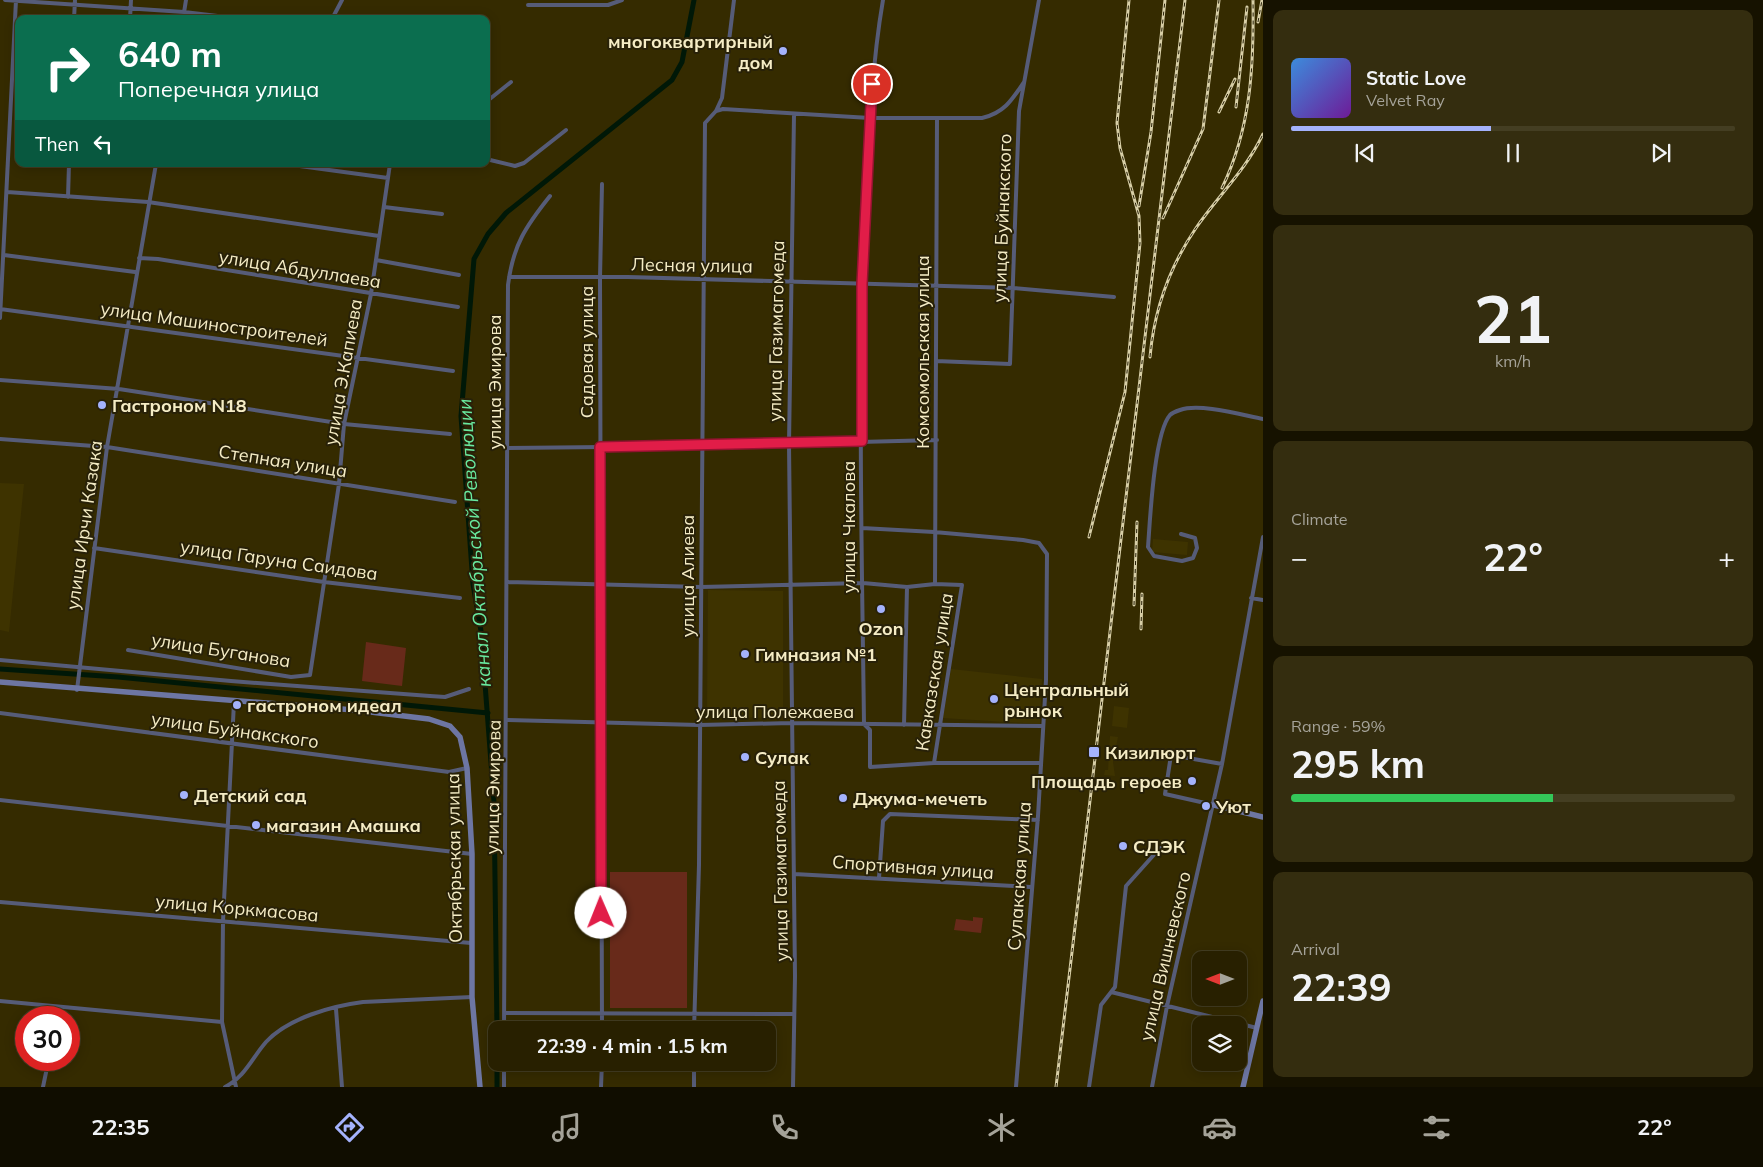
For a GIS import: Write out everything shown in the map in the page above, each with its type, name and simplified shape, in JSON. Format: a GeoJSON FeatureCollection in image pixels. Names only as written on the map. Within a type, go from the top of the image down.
{"type":"FeatureCollection","features":[{"type":"Feature","properties":{"kind":"street"},"geometry":{"type":"LineString","coordinates":[[5,0],[75,2],[130,9],[209,15]]}},
{"type":"Feature","properties":{"kind":"street"},"geometry":{"type":"LineString","coordinates":[[15,15],[16,0]]}},
{"type":"Feature","properties":{"kind":"street"},"geometry":{"type":"LineString","coordinates":[[130,15],[131,0]]}},
{"type":"Feature","properties":{"kind":"street"},"geometry":{"type":"LineString","coordinates":[[184,15],[186,0]]}},
{"type":"Feature","properties":{"kind":"street"},"geometry":{"type":"LineString","coordinates":[[334,15],[342,0]]}},
{"type":"Feature","properties":{"kind":"street"},"geometry":{"type":"LineString","coordinates":[[528,5],[608,5],[622,0]]}},
{"type":"Feature","properties":{"kind":"street"},"geometry":{"type":"LineString","coordinates":[[716,111],[722,98],[734,0]]}},
{"type":"Feature","properties":{"kind":"street","name":"улица Чкалова"},"geometry":{"type":"LineString","coordinates":[[883,0],[875,50],[862,284],[864,724],[870,730],[870,767],[934,763]]}},
{"type":"Feature","properties":{"kind":"street","name":"улица Буйнакского"},"geometry":{"type":"LineString","coordinates":[[936,361],[1010,364],[1019,111],[1039,0]]}},
{"type":"Feature","properties":{"kind":"street"},"geometry":{"type":"LineString","coordinates":[[74,15],[75,2]]}},
{"type":"Feature","properties":{"kind":"street"},"geometry":{"type":"LineString","coordinates":[[0,318],[15,21]]}},
{"type":"Feature","properties":{"kind":"street"},"geometry":{"type":"LineString","coordinates":[[490,99],[511,82]]}},
{"type":"Feature","properties":{"kind":"street"},"geometry":{"type":"LineString","coordinates":[[716,111],[723,109],[794,115],[968,120],[996,115],[1007,106],[1024,82]]}},
{"type":"Feature","properties":{"kind":"street","name":"улица Алиева"},"geometry":{"type":"LineString","coordinates":[[694,1021],[699,866],[701,446],[706,123],[716,111]]}},
{"type":"Feature","properties":{"kind":"street","name":"улица Газимагомеда"},"geometry":{"type":"LineString","coordinates":[[793,1087],[794,874],[789,444],[794,115]]}},
{"type":"Feature","properties":{"kind":"street","name":"Комсомольская улица"},"geometry":{"type":"LineString","coordinates":[[935,584],[937,119]]}},
{"type":"Feature","properties":{"kind":"street"},"geometry":{"type":"LineString","coordinates":[[490,160],[515,166],[524,163],[566,130]]}},
{"type":"Feature","properties":{"kind":"street"},"geometry":{"type":"LineString","coordinates":[[68,197],[69,167]]}},
{"type":"Feature","properties":{"kind":"street","name":"улица Ирчи Казака"},"geometry":{"type":"LineString","coordinates":[[77,690],[107,447],[138,258],[155,167]]}},
{"type":"Feature","properties":{"kind":"street"},"geometry":{"type":"LineString","coordinates":[[307,167],[388,178]]}},
{"type":"Feature","properties":{"kind":"street","name":"улица Э.Капиева"},"geometry":{"type":"LineString","coordinates":[[310,675],[339,484],[344,424],[371,294],[390,167]]}},
{"type":"Feature","properties":{"kind":"street","name":"Садовая улица"},"geometry":{"type":"LineString","coordinates":[[602,184],[600,278],[602,1021]]}},
{"type":"Feature","properties":{"kind":"street"},"geometry":{"type":"LineString","coordinates":[[7,192],[148,202],[379,236]]}},
{"type":"Feature","properties":{"kind":"street","name":"улица Эмирова"},"geometry":{"type":"LineString","coordinates":[[504,1021],[508,720],[509,277],[521,235],[550,196]]}},
{"type":"Feature","properties":{"kind":"street"},"geometry":{"type":"LineString","coordinates":[[384,207],[442,214]]}},
{"type":"Feature","properties":{"kind":"street"},"geometry":{"type":"LineString","coordinates":[[4,256],[136,272]]}},
{"type":"Feature","properties":{"kind":"street","name":"улица Абдуллаева"},"geometry":{"type":"LineString","coordinates":[[138,258],[158,259],[458,307]]}},
{"type":"Feature","properties":{"kind":"street"},"geometry":{"type":"LineString","coordinates":[[376,260],[459,275]]}},
{"type":"Feature","properties":{"kind":"street","name":"Лесная улица"},"geometry":{"type":"LineString","coordinates":[[509,277],[1014,288],[1114,297]]}},
{"type":"Feature","properties":{"kind":"street","name":"улица Машиностроителей"},"geometry":{"type":"LineString","coordinates":[[0,309],[453,371]]}},
{"type":"Feature","properties":{"kind":"street"},"geometry":{"type":"LineString","coordinates":[[0,380],[118,389],[344,424],[450,434]]}},
{"type":"Feature","properties":{"kind":"street"},"geometry":{"type":"LineString","coordinates":[[1182,534],[1195,538],[1198,548],[1193,558],[1182,561],[1154,556],[1148,547],[1154,468],[1165,425],[1170,415],[1181,409],[1194,408],[1263,419]]}},
{"type":"Feature","properties":{"kind":"street","name":"Степная улица"},"geometry":{"type":"LineString","coordinates":[[0,439],[107,447],[455,502]]}},
{"type":"Feature","properties":{"kind":"street"},"geometry":{"type":"LineString","coordinates":[[508,448],[701,446],[936,440]]}},
{"type":"Feature","properties":{"kind":"street"},"geometry":{"type":"LineString","coordinates":[[862,528],[934,532]]}},
{"type":"Feature","properties":{"kind":"street","name":"Сулакская улица"},"geometry":{"type":"LineString","coordinates":[[934,532],[1023,540],[1038,543],[1047,554],[1046,680],[1038,820],[1016,1087]]}},
{"type":"Feature","properties":{"kind":"street","name":"улица Вишневского"},"geometry":{"type":"LineString","coordinates":[[1152,1087],[1167,1006],[1214,805],[1263,537]]}},
{"type":"Feature","properties":{"kind":"street","name":"улица Гаруна Саидова"},"geometry":{"type":"LineString","coordinates":[[94,548],[324,582],[460,598]]}},
{"type":"Feature","properties":{"kind":"street"},"geometry":{"type":"LineString","coordinates":[[507,582],[701,587],[863,583],[907,587],[935,584]]}},
{"type":"Feature","properties":{"kind":"street","name":"Кавказская улица"},"geometry":{"type":"LineString","coordinates":[[934,763],[962,586],[935,584]]}},
{"type":"Feature","properties":{"kind":"street"},"geometry":{"type":"LineString","coordinates":[[904,725],[907,587]]}},
{"type":"Feature","properties":{"kind":"street"},"geometry":{"type":"LineString","coordinates":[[1251,598],[1263,600]]}},
{"type":"Feature","properties":{"kind":"street","name":"улица Буганова"},"geometry":{"type":"LineString","coordinates":[[128,650],[291,677],[310,675]]}},
{"type":"Feature","properties":{"kind":"street"},"geometry":{"type":"LineString","coordinates":[[0,660],[79,666],[231,682],[445,697],[469,689]]}},
{"type":"Feature","properties":{"kind":"street","name":"Октябрьская улица"},"geometry":{"type":"LineString","coordinates":[[0,682],[77,690],[354,710],[429,719],[450,726],[460,737],[467,768],[472,854],[470,944],[472,997],[480,1087]]}},
{"type":"Feature","properties":{"kind":"street"},"geometry":{"type":"LineString","coordinates":[[234,702],[223,920],[222,1022],[236,1085]]}},
{"type":"Feature","properties":{"kind":"street","name":"улица Буйнакского"},"geometry":{"type":"LineString","coordinates":[[0,713],[449,772],[467,768]]}},
{"type":"Feature","properties":{"kind":"street","name":"улица Полежаева"},"geometry":{"type":"LineString","coordinates":[[508,720],[699,725],[1042,726]]}},
{"type":"Feature","properties":{"kind":"street"},"geometry":{"type":"LineString","coordinates":[[1222,764],[1171,756],[1165,794],[1263,817]]}},
{"type":"Feature","properties":{"kind":"street"},"geometry":{"type":"LineString","coordinates":[[934,763],[1040,763]]}},
{"type":"Feature","properties":{"kind":"street"},"geometry":{"type":"LineString","coordinates":[[0,800],[472,854]]}},
{"type":"Feature","properties":{"kind":"street"},"geometry":{"type":"LineString","coordinates":[[879,878],[885,817],[890,814],[1038,820]]}},
{"type":"Feature","properties":{"kind":"street"},"geometry":{"type":"LineString","coordinates":[[1090,1087],[1101,1005],[1115,987],[1126,886],[1160,848]]}},
{"type":"Feature","properties":{"kind":"street","name":"Спортивная улица"},"geometry":{"type":"LineString","coordinates":[[794,874],[1031,887]]}},
{"type":"Feature","properties":{"kind":"street","name":"улица Коркмасова"},"geometry":{"type":"LineString","coordinates":[[0,902],[223,920],[470,944]]}},
{"type":"Feature","properties":{"kind":"street"},"geometry":{"type":"LineString","coordinates":[[1111,992],[1257,1028]]}},
{"type":"Feature","properties":{"kind":"street"},"geometry":{"type":"LineString","coordinates":[[226,1087],[236,1085],[265,1044],[281,1027],[307,1016],[348,1004],[363,1002],[472,997]]}},
{"type":"Feature","properties":{"kind":"street"},"geometry":{"type":"LineString","coordinates":[[0,1001],[222,1022]]}},
{"type":"Feature","properties":{"kind":"street"},"geometry":{"type":"LineString","coordinates":[[1243,1087],[1263,1001]]}},
{"type":"Feature","properties":{"kind":"street"},"geometry":{"type":"LineString","coordinates":[[336,1009],[342,1087]]}},
{"type":"Feature","properties":{"kind":"street"},"geometry":{"type":"LineString","coordinates":[[504,1013],[794,1014]]}},
{"type":"Feature","properties":{"kind":"street"},"geometry":{"type":"LineString","coordinates":[[43,1087],[46,1071]]}},
{"type":"Feature","properties":{"kind":"street"},"geometry":{"type":"LineString","coordinates":[[504,1071],[504,1087]]}},
{"type":"Feature","properties":{"kind":"street"},"geometry":{"type":"LineString","coordinates":[[602,1071],[602,1087]]}},
{"type":"Feature","properties":{"kind":"street"},"geometry":{"type":"LineString","coordinates":[[694,1071],[694,1087]]}},
{"type":"Feature","properties":{"kind":"shaded area"},"geometry":{"type":"Polygon","coordinates":[[[0,483],[24,484],[9,632],[0,630],[0,483]]]}},
{"type":"Feature","properties":{"kind":"shaded area"},"geometry":{"type":"Polygon","coordinates":[[[1153,539],[1188,542],[1187,555],[1152,552],[1153,539]]]}},
{"type":"Feature","properties":{"kind":"shaded area","name":"Гимназия №1"},"geometry":{"type":"Polygon","coordinates":[[[708,590],[783,591],[783,718],[707,717],[708,590]]]}},
{"type":"Feature","properties":{"kind":"shaded area"},"geometry":{"type":"Polygon","coordinates":[[[366,642],[406,648],[402,686],[362,681],[366,642]]]}},
{"type":"Feature","properties":{"kind":"shaded area","name":"Центральный рынок"},"geometry":{"type":"Polygon","coordinates":[[[951,669],[1042,679],[1040,724],[943,718],[951,669]]]}},
{"type":"Feature","properties":{"kind":"shaded area"},"geometry":{"type":"Polygon","coordinates":[[[1114,706],[1129,708],[1127,728],[1112,726],[1114,706]]]}},
{"type":"Feature","properties":{"kind":"shaded area"},"geometry":{"type":"Polygon","coordinates":[[[1110,736],[1118,737],[1113,762],[1115,776],[1104,775],[1105,770],[1108,770],[1110,736]]]}},
{"type":"Feature","properties":{"kind":"shaded area"},"geometry":{"type":"Polygon","coordinates":[[[610,872],[687,872],[687,1008],[610,1008],[610,872]]]}},
{"type":"Feature","properties":{"kind":"shaded area"},"geometry":{"type":"Polygon","coordinates":[[[973,917],[983,918],[981,933],[954,930],[956,919],[973,921],[973,917]]]}},
{"type":"Feature","properties":{"kind":"waterway","name":"канал Октябрьской Революции"},"geometry":{"type":"LineString","coordinates":[[497,1021],[494,802],[481,631],[473,584],[461,416],[474,259],[488,234],[506,213],[672,80],[682,62],[694,0]]}},
{"type":"Feature","properties":{"kind":"waterway"},"geometry":{"type":"LineString","coordinates":[[0,669],[118,677],[488,713]]}},
{"type":"Feature","properties":{"kind":"waterway","name":"канал Октябрьской Революции"},"geometry":{"type":"LineString","coordinates":[[497,1071],[497,1087]]}},
{"type":"Feature","properties":{"kind":"railway"},"geometry":{"type":"LineString","coordinates":[[1089,537],[1125,392],[1140,243],[1139,216],[1120,148],[1117,123],[1129,0]]}},
{"type":"Feature","properties":{"kind":"railway"},"geometry":{"type":"LineString","coordinates":[[1139,206],[1151,132],[1165,0]]}},
{"type":"Feature","properties":{"kind":"railway"},"geometry":{"type":"LineString","coordinates":[[1056,1087],[1185,0]]}},
{"type":"Feature","properties":{"kind":"railway"},"geometry":{"type":"LineString","coordinates":[[1163,218],[1203,129],[1219,0]]}},
{"type":"Feature","properties":{"kind":"railway"},"geometry":{"type":"LineString","coordinates":[[1222,188],[1239,143],[1249,96],[1253,49],[1253,0]]}},
{"type":"Feature","properties":{"kind":"railway"},"geometry":{"type":"LineString","coordinates":[[1258,22],[1262,0]]}},
{"type":"Feature","properties":{"kind":"railway"},"geometry":{"type":"LineString","coordinates":[[1236,107],[1247,7]]}},
{"type":"Feature","properties":{"kind":"railway"},"geometry":{"type":"LineString","coordinates":[[1219,112],[1235,79]]}},
{"type":"Feature","properties":{"kind":"railway"},"geometry":{"type":"LineString","coordinates":[[1150,357],[1159,306],[1178,258],[1204,216],[1240,171],[1263,134]]}},
{"type":"Feature","properties":{"kind":"railway"},"geometry":{"type":"LineString","coordinates":[[1134,605],[1137,522]]}},
{"type":"Feature","properties":{"kind":"railway"},"geometry":{"type":"LineString","coordinates":[[1141,629],[1142,594]]}},
{"type":"Feature","properties":{"kind":"place","name":"многоквартирный дом"},"geometry":{"type":"Point","coordinates":[783,51]}},
{"type":"Feature","properties":{"kind":"place","name":"Гастроном N18"},"geometry":{"type":"Point","coordinates":[102,405]}},
{"type":"Feature","properties":{"kind":"place","name":"Ozon"},"geometry":{"type":"Point","coordinates":[881,609]}},
{"type":"Feature","properties":{"kind":"place","name":"Гимназия №1"},"geometry":{"type":"Point","coordinates":[745,654]}},
{"type":"Feature","properties":{"kind":"place","name":"Центральный рынок"},"geometry":{"type":"Point","coordinates":[994,699]}},
{"type":"Feature","properties":{"kind":"place","name":"гастроном идеал"},"geometry":{"type":"Point","coordinates":[237,705]}},
{"type":"Feature","properties":{"kind":"place","name":"Кизилюрт"},"geometry":{"type":"Point","coordinates":[1094,752]}},
{"type":"Feature","properties":{"kind":"place","name":"Сулак"},"geometry":{"type":"Point","coordinates":[745,757]}},
{"type":"Feature","properties":{"kind":"place","name":"Площадь героев"},"geometry":{"type":"Point","coordinates":[1192,781]}},
{"type":"Feature","properties":{"kind":"place","name":"Детский сад"},"geometry":{"type":"Point","coordinates":[184,795]}},
{"type":"Feature","properties":{"kind":"place","name":"Джума-мечеть"},"geometry":{"type":"Point","coordinates":[843,798]}},
{"type":"Feature","properties":{"kind":"place","name":"Уют"},"geometry":{"type":"Point","coordinates":[1206,806]}},
{"type":"Feature","properties":{"kind":"place","name":"магазин Амашка"},"geometry":{"type":"Point","coordinates":[256,825]}},
{"type":"Feature","properties":{"kind":"place","name":"СДЭК"},"geometry":{"type":"Point","coordinates":[1123,846]}},
{"type":"Feature","properties":{"kind":"route"},"geometry":{"type":"LineString","coordinates":[[601,913],[600,447],[862,441],[862,284],[872,84]]}}]}
